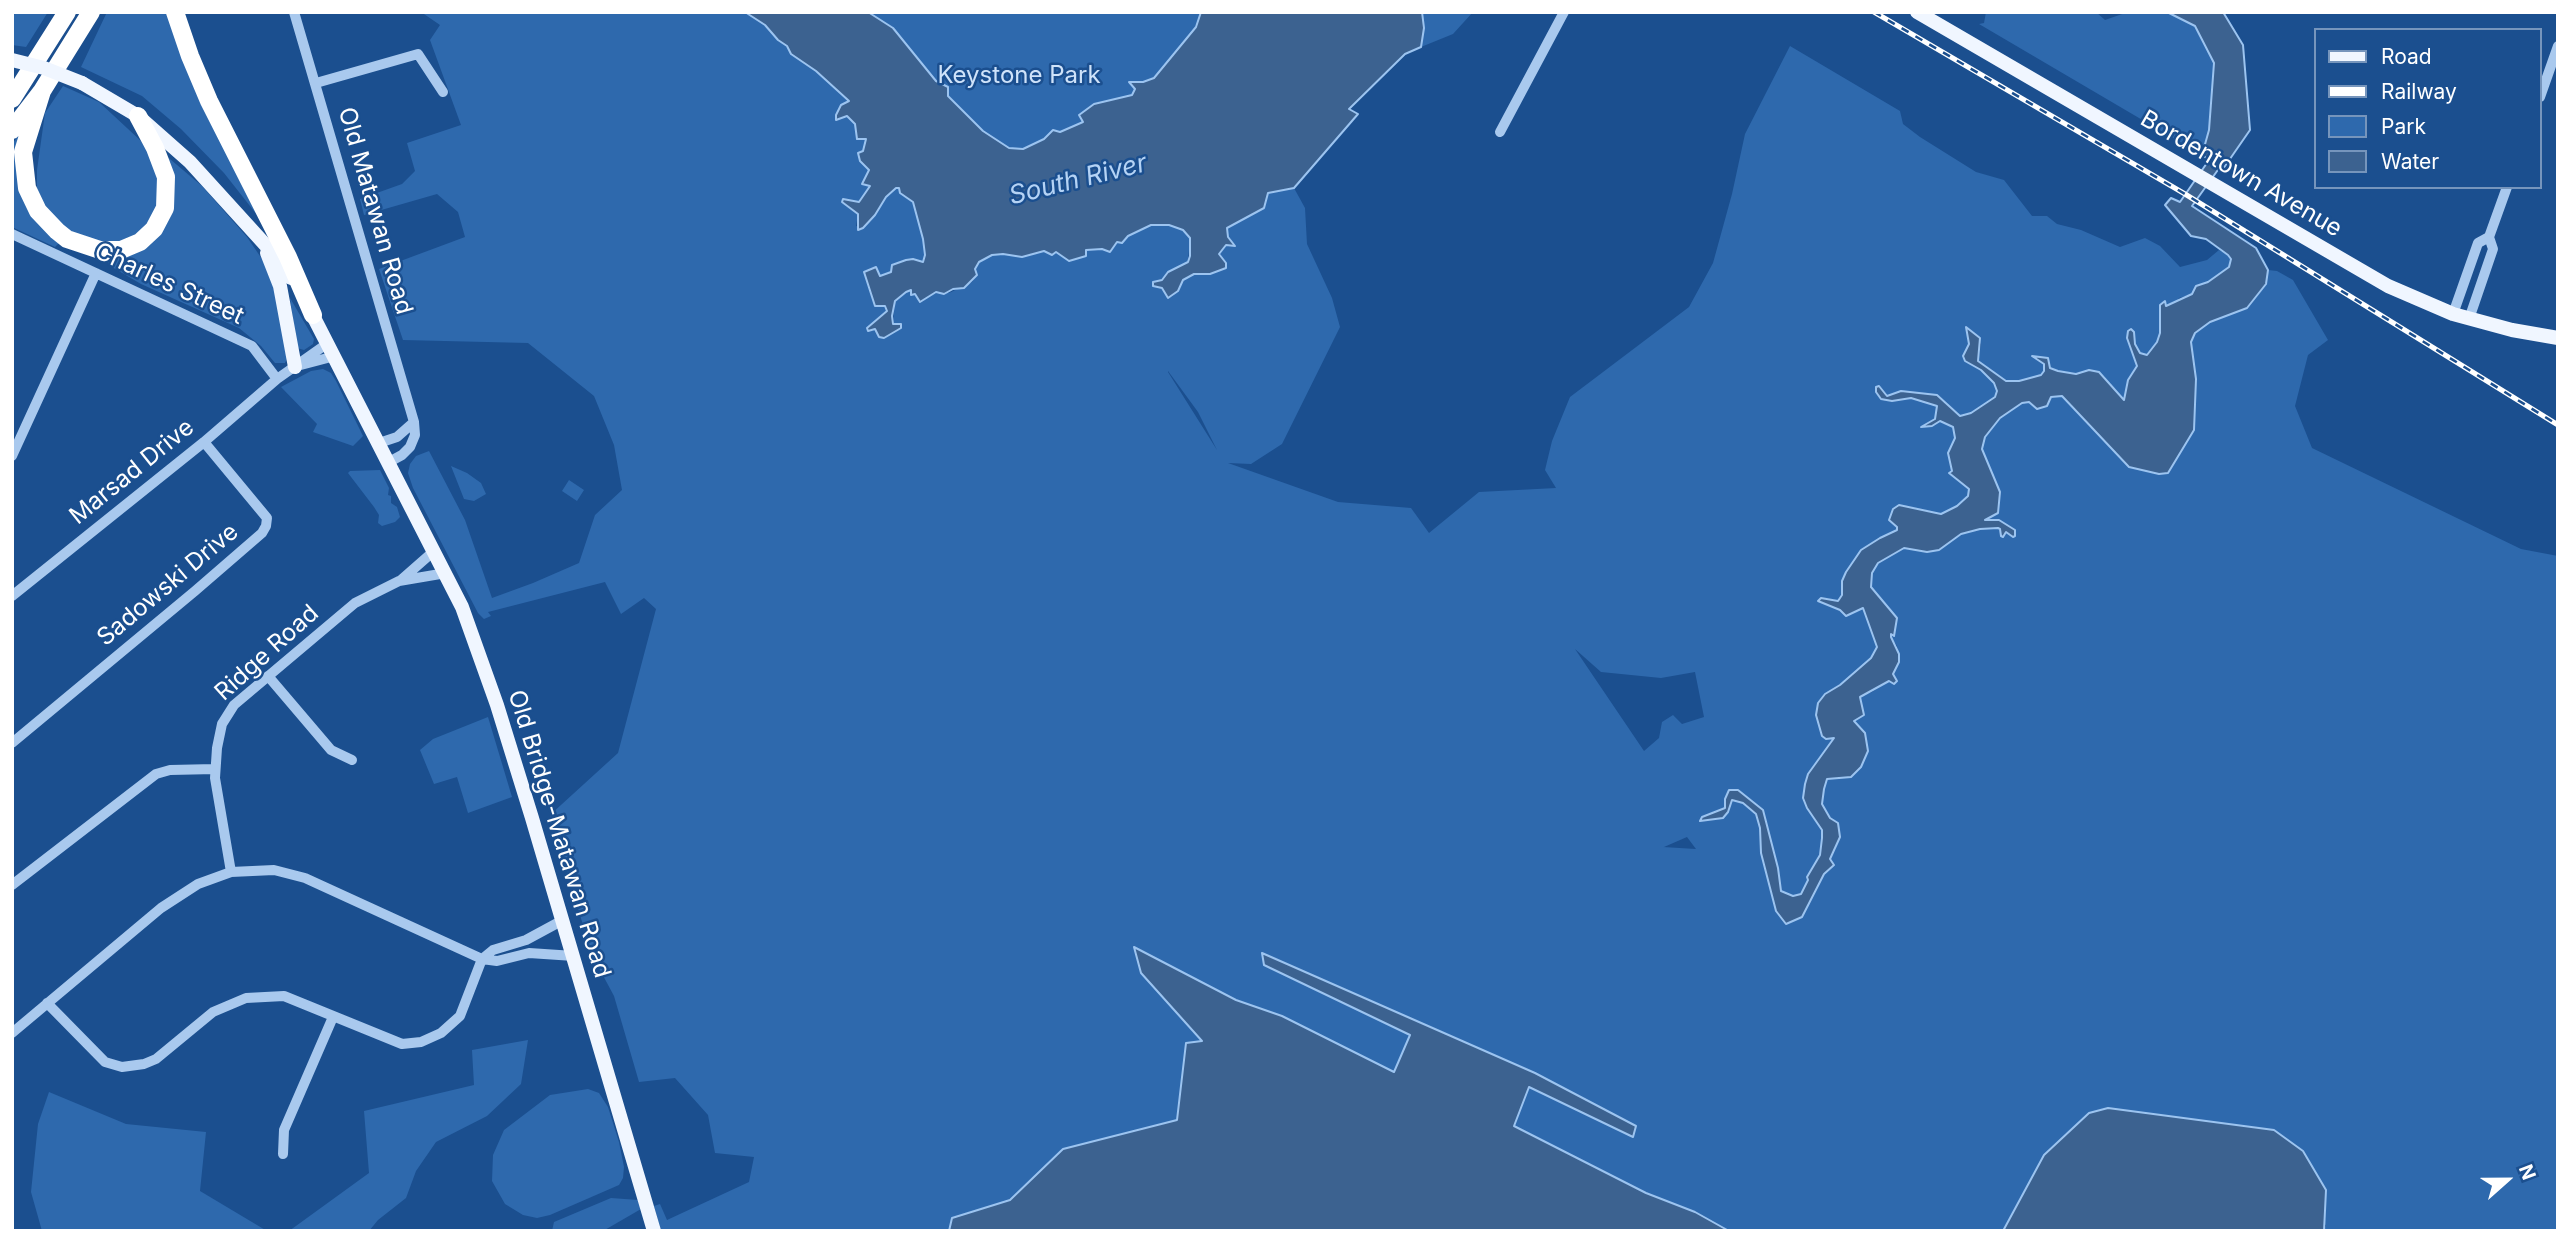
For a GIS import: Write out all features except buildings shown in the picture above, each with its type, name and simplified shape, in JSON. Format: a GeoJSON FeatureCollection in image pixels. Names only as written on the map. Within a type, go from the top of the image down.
{"type":"FeatureCollection","features":[{"type":"Feature","properties":{"kind":"highway"},"geometry":{"type":"LineString","coordinates":[[15,94],[67,12]]}},
{"type":"Feature","properties":{"kind":"highway"},"geometry":{"type":"LineString","coordinates":[[12,130],[42,91],[91,12]]}},
{"type":"Feature","properties":{"kind":"highway"},"geometry":{"type":"LineString","coordinates":[[175,12],[209,101],[288,257],[313,315]]}},
{"type":"Feature","properties":{"kind":"highway"},"geometry":{"type":"LineString","coordinates":[[42,91],[23,152],[27,188],[47,223],[67,239],[91,248],[111,251],[140,242],[154,229],[165,208],[166,177],[155,148],[138,116]]}},
{"type":"Feature","properties":{"kind":"main road","name":"Bordentown Avenue"},"geometry":{"type":"LineString","coordinates":[[1917,12],[2388,286],[2453,314],[2512,330],[2558,338]]}},
{"type":"Feature","properties":{"kind":"main road","name":"Old Bridge-Matawan Road"},"geometry":{"type":"LineString","coordinates":[[12,60],[44,68],[82,83],[138,116],[190,162],[231,205],[280,261],[313,315],[462,607],[494,697],[563,920],[654,1231]]}},
{"type":"Feature","properties":{"kind":"main road"},"geometry":{"type":"LineString","coordinates":[[264,245],[281,286],[295,367]]}},
{"type":"Feature","properties":{"kind":"street","name":"Old Matawan Road"},"geometry":{"type":"LineString","coordinates":[[294,12],[414,422]]}},
{"type":"Feature","properties":{"kind":"street"},"geometry":{"type":"LineString","coordinates":[[1500,132],[1564,12]]}},
{"type":"Feature","properties":{"kind":"street"},"geometry":{"type":"LineString","coordinates":[[2542,91],[2558,46]]}},
{"type":"Feature","properties":{"kind":"street"},"geometry":{"type":"LineString","coordinates":[[316,83],[418,54],[443,92]]}},
{"type":"Feature","properties":{"kind":"street"},"geometry":{"type":"LineString","coordinates":[[2469,318],[2493,249],[2489,237],[2506,189]]}},
{"type":"Feature","properties":{"kind":"street","name":"Charles Street"},"geometry":{"type":"LineString","coordinates":[[12,234],[252,346],[277,379]]}},
{"type":"Feature","properties":{"kind":"street"},"geometry":{"type":"LineString","coordinates":[[2453,314],[2478,243],[2489,237]]}},
{"type":"Feature","properties":{"kind":"street"},"geometry":{"type":"LineString","coordinates":[[12,456],[96,273]]}},
{"type":"Feature","properties":{"kind":"street"},"geometry":{"type":"LineString","coordinates":[[277,379],[331,349]]}},
{"type":"Feature","properties":{"kind":"street","name":"Marsad Drive"},"geometry":{"type":"LineString","coordinates":[[12,596],[204,442],[277,379]]}},
{"type":"Feature","properties":{"kind":"street"},"geometry":{"type":"LineString","coordinates":[[379,443],[397,437],[414,422]]}},
{"type":"Feature","properties":{"kind":"street"},"geometry":{"type":"LineString","coordinates":[[389,462],[402,456],[410,447],[415,435],[414,422]]}},
{"type":"Feature","properties":{"kind":"street","name":"Sadowski Drive"},"geometry":{"type":"LineString","coordinates":[[12,743],[262,533],[267,518],[204,442]]}},
{"type":"Feature","properties":{"kind":"street","name":"Ridge Road"},"geometry":{"type":"LineString","coordinates":[[399,582],[434,551]]}},
{"type":"Feature","properties":{"kind":"street","name":"Ridge Road"},"geometry":{"type":"LineString","coordinates":[[231,872],[215,769],[222,724],[234,705],[355,603],[399,582],[446,573]]}},
{"type":"Feature","properties":{"kind":"street"},"geometry":{"type":"LineString","coordinates":[[268,676],[331,750],[352,760]]}},
{"type":"Feature","properties":{"kind":"street"},"geometry":{"type":"LineString","coordinates":[[12,886],[156,774],[170,770],[215,769]]}},
{"type":"Feature","properties":{"kind":"street"},"geometry":{"type":"LineString","coordinates":[[12,1034],[161,908],[198,884],[231,872],[274,870],[305,878],[482,959],[497,961],[529,953],[574,956]]}},
{"type":"Feature","properties":{"kind":"street"},"geometry":{"type":"LineString","coordinates":[[47,1003],[105,1062],[122,1067],[144,1064],[156,1059],[213,1012],[246,998],[284,996],[402,1044],[421,1042],[441,1033],[460,1016],[482,959],[493,950],[526,940],[563,920]]}},
{"type":"Feature","properties":{"kind":"street"},"geometry":{"type":"LineString","coordinates":[[526,940],[529,953]]}},
{"type":"Feature","properties":{"kind":"street"},"geometry":{"type":"LineString","coordinates":[[283,1154],[284,1130],[333,1017]]}},
{"type":"Feature","properties":{"kind":"green space"},"geometry":{"type":"Polygon","coordinates":[[[17,12],[48,12],[26,47],[12,45],[12,16],[17,12]]]}},
{"type":"Feature","properties":{"kind":"green space"},"geometry":{"type":"Polygon","coordinates":[[[107,12],[170,12],[261,220],[224,173],[181,129],[142,96],[81,67],[107,12]]]}},
{"type":"Feature","properties":{"kind":"green space"},"geometry":{"type":"Polygon","coordinates":[[[421,12],[745,12],[765,25],[787,46],[791,54],[816,71],[849,101],[840,119],[847,116],[855,124],[856,136],[867,138],[863,151],[869,170],[864,179],[871,186],[859,202],[842,201],[858,214],[856,226],[863,228],[895,188],[899,188],[900,193],[913,202],[923,239],[925,255],[922,263],[906,260],[891,272],[880,276],[870,292],[875,305],[885,306],[887,311],[871,331],[875,329],[884,338],[893,324],[895,301],[906,292],[911,290],[915,294],[949,293],[972,282],[977,275],[975,269],[978,262],[986,256],[1001,254],[1022,257],[1044,251],[1056,252],[1070,261],[1079,256],[1083,257],[1086,250],[1112,248],[1128,236],[1151,225],[1169,225],[1183,230],[1190,238],[1188,262],[1168,272],[1162,288],[1168,298],[1173,296],[1182,280],[1194,274],[1210,274],[1226,263],[1219,255],[1226,245],[1234,246],[1228,237],[1227,228],[1263,208],[1267,193],[1294,188],[1305,208],[1307,244],[1332,298],[1340,327],[1282,444],[1251,464],[1228,463],[1338,502],[1411,508],[1429,533],[1479,492],[1556,488],[1545,470],[1552,441],[1570,397],[1689,307],[1713,263],[1745,134],[1790,46],[1900,111],[1903,124],[1920,137],[1976,172],[2004,180],[2032,216],[2047,216],[2057,224],[2081,230],[2120,247],[2145,238],[2160,246],[2180,267],[2207,260],[2219,250],[2228,255],[2231,259],[2229,267],[2221,275],[2196,286],[2192,294],[2179,298],[2147,356],[2140,353],[2131,329],[2137,366],[2128,380],[2125,401],[2109,386],[2104,376],[2058,371],[2050,368],[2047,358],[2034,357],[2044,364],[2041,375],[2019,381],[2006,381],[1978,361],[1981,344],[1966,330],[1969,344],[1965,361],[1981,370],[1994,383],[1997,391],[1996,397],[1971,413],[1960,416],[1937,395],[1901,391],[1887,396],[1876,387],[1891,401],[1911,398],[1937,406],[1935,420],[1923,426],[1940,421],[1953,427],[1955,438],[1948,453],[1952,471],[1949,472],[1969,489],[1968,496],[1957,506],[1941,514],[1899,505],[1893,509],[1889,520],[1897,527],[1897,531],[1861,550],[1842,581],[1844,588],[1838,601],[1826,598],[1819,601],[1853,613],[1863,608],[1878,647],[1871,658],[1840,685],[1825,694],[1816,715],[1822,736],[1826,739],[1834,738],[1805,784],[1804,798],[1807,808],[1822,830],[1822,838],[1820,855],[1800,894],[1793,896],[1781,891],[1763,810],[1739,790],[1725,808],[1700,820],[1723,818],[1732,800],[1743,803],[1756,814],[1760,828],[1761,853],[1776,911],[1810,902],[1824,874],[1831,868],[1830,859],[1836,848],[1838,823],[1830,818],[1822,804],[1827,779],[1851,776],[1861,767],[1865,733],[1854,721],[1860,696],[1889,681],[1899,662],[1897,646],[1871,587],[1872,573],[1878,563],[1904,548],[1939,550],[1961,534],[1980,529],[1998,528],[2015,536],[1985,520],[2000,492],[1982,449],[1985,437],[2000,418],[2022,403],[2062,396],[2091,428],[2195,394],[2196,379],[2191,342],[2195,333],[2210,322],[2227,316],[2266,284],[2268,270],[2277,271],[2293,280],[2328,340],[2308,355],[2295,406],[2312,448],[2521,549],[2558,556],[2558,1231],[2324,1231],[2326,1225],[2044,1155],[2003,1231],[1729,1231],[1695,1212],[1646,1193],[1513,1126],[1529,1086],[1633,1136],[1636,1126],[1535,1073],[1262,953],[1264,965],[1410,1035],[1394,1072],[1282,1016],[1236,1000],[1135,948],[1141,973],[1202,1042],[1186,1044],[1177,1120],[1063,1149],[1010,1200],[952,1218],[949,1231],[661,1231],[654,1206],[660,1204],[667,1220],[749,1182],[754,1157],[715,1153],[708,1115],[675,1078],[639,1082],[614,996],[592,955],[550,815],[618,753],[656,609],[644,598],[621,614],[605,582],[488,612],[491,616],[484,619],[478,613],[413,488],[408,473],[416,456],[429,451],[465,520],[492,598],[579,563],[595,515],[622,490],[614,445],[594,396],[528,343],[403,340],[379,269],[465,237],[458,212],[437,194],[364,215],[360,199],[402,184],[415,171],[407,143],[461,125],[430,40],[440,25],[421,12]],[[1168,372],[1217,450],[1198,412],[1168,372]],[[1575,649],[1644,751],[1659,738],[1662,722],[1673,715],[1682,724],[1704,717],[1695,672],[1661,678],[1601,672],[1575,649]],[[1687,837],[1663,847],[1696,849],[1687,837]]]}},
{"type":"Feature","properties":{"kind":"green space","name":"Keystone Park"},"geometry":{"type":"Polygon","coordinates":[[[868,12],[1201,12],[1196,27],[1154,78],[1130,83],[1135,89],[1132,95],[1094,104],[1084,121],[1060,132],[1053,130],[1045,139],[1023,149],[1009,148],[983,131],[948,95],[947,87],[936,81],[893,28],[868,12]]]}},
{"type":"Feature","properties":{"kind":"green space"},"geometry":{"type":"Polygon","coordinates":[[[1422,12],[1473,12],[1453,34],[1421,47],[1424,28],[1422,12]]]}},
{"type":"Feature","properties":{"kind":"green space"},"geometry":{"type":"Polygon","coordinates":[[[1986,12],[2096,12],[2105,20],[2128,12],[2167,12],[2195,26],[2214,63],[2209,130],[2202,155],[1979,24],[1984,23],[1986,12]]]}},
{"type":"Feature","properties":{"kind":"green space"},"geometry":{"type":"Polygon","coordinates":[[[63,86],[99,102],[141,141],[156,168],[161,195],[151,223],[121,244],[81,240],[54,222],[37,198],[37,170],[45,113],[63,86]]]}},
{"type":"Feature","properties":{"kind":"green space"},"geometry":{"type":"Polygon","coordinates":[[[25,127],[18,164],[62,240],[55,247],[12,227],[12,144],[25,127]]]}},
{"type":"Feature","properties":{"kind":"green space"},"geometry":{"type":"Polygon","coordinates":[[[164,154],[202,186],[247,237],[266,265],[274,285],[287,359],[285,363],[275,363],[261,346],[239,328],[141,284],[112,267],[102,257],[157,233],[164,154]]]}},
{"type":"Feature","properties":{"kind":"green space"},"geometry":{"type":"Polygon","coordinates":[[[290,298],[314,339],[313,344],[304,350],[297,348],[290,298]]]}},
{"type":"Feature","properties":{"kind":"green space"},"geometry":{"type":"Polygon","coordinates":[[[323,369],[331,373],[336,381],[363,436],[353,446],[313,432],[317,424],[281,387],[311,371],[323,369]]]}},
{"type":"Feature","properties":{"kind":"green space"},"geometry":{"type":"Polygon","coordinates":[[[451,466],[481,483],[486,494],[474,501],[464,499],[451,466]]]}},
{"type":"Feature","properties":{"kind":"green space"},"geometry":{"type":"Polygon","coordinates":[[[380,470],[389,488],[391,503],[397,507],[400,517],[395,522],[382,526],[378,523],[379,515],[374,507],[348,473],[380,470]]]}},
{"type":"Feature","properties":{"kind":"green space"},"geometry":{"type":"Polygon","coordinates":[[[569,480],[584,490],[577,501],[562,491],[569,480]]]}},
{"type":"Feature","properties":{"kind":"green space"},"geometry":{"type":"Polygon","coordinates":[[[488,717],[512,797],[468,813],[457,777],[434,784],[420,750],[433,739],[488,717]]]}},
{"type":"Feature","properties":{"kind":"green space"},"geometry":{"type":"Polygon","coordinates":[[[528,1040],[521,1084],[487,1116],[436,1142],[416,1171],[406,1198],[378,1220],[369,1231],[289,1231],[369,1173],[364,1111],[474,1085],[472,1050],[528,1040]]]}},
{"type":"Feature","properties":{"kind":"green space"},"geometry":{"type":"Polygon","coordinates":[[[588,1089],[599,1093],[608,1107],[624,1167],[619,1185],[537,1218],[523,1215],[505,1204],[492,1181],[493,1155],[504,1130],[550,1095],[588,1089]]]}},
{"type":"Feature","properties":{"kind":"green space"},"geometry":{"type":"Polygon","coordinates":[[[49,1092],[126,1124],[206,1132],[200,1191],[267,1231],[42,1231],[31,1192],[38,1124],[49,1092]]]}},
{"type":"Feature","properties":{"kind":"green space"},"geometry":{"type":"Polygon","coordinates":[[[611,1198],[638,1200],[641,1209],[603,1231],[552,1231],[554,1222],[611,1198]]]}},
{"type":"Feature","properties":{"kind":"water","name":"South River"},"geometry":{"type":"Polygon","coordinates":[[[745,12],[868,12],[893,28],[936,81],[948,87],[948,96],[983,131],[1009,148],[1023,149],[1044,139],[1053,130],[1060,132],[1083,122],[1079,115],[1094,104],[1132,95],[1135,89],[1129,82],[1143,82],[1154,78],[1196,27],[1201,12],[1422,12],[1424,28],[1421,47],[1405,54],[1349,109],[1358,114],[1294,188],[1268,193],[1264,208],[1227,228],[1228,237],[1235,246],[1226,245],[1219,254],[1226,263],[1226,268],[1210,274],[1194,274],[1183,280],[1178,291],[1168,298],[1162,288],[1153,286],[1153,282],[1162,280],[1168,272],[1188,262],[1190,256],[1190,238],[1183,230],[1169,225],[1151,225],[1128,236],[1122,243],[1117,242],[1110,252],[1102,249],[1086,250],[1086,256],[1069,261],[1056,252],[1052,255],[1044,251],[1022,257],[992,255],[979,262],[975,269],[977,275],[964,288],[953,289],[944,294],[936,292],[920,302],[915,294],[911,295],[911,290],[906,292],[895,301],[892,316],[893,324],[901,324],[901,328],[884,338],[879,337],[875,329],[868,331],[867,328],[887,311],[885,306],[875,306],[864,272],[876,267],[880,276],[891,272],[892,265],[906,260],[923,262],[923,239],[913,202],[896,188],[886,197],[875,215],[858,230],[858,214],[842,202],[843,199],[859,202],[870,186],[862,184],[869,170],[860,161],[858,153],[863,151],[866,139],[857,139],[855,124],[847,116],[836,120],[841,105],[849,101],[816,71],[791,54],[787,46],[765,25],[745,12]]]}},
{"type":"Feature","properties":{"kind":"water"},"geometry":{"type":"Polygon","coordinates":[[[2167,12],[2223,12],[2243,45],[2250,130],[2223,169],[2220,167],[2192,206],[2256,248],[2268,270],[2266,284],[2247,308],[2210,322],[2195,333],[2191,342],[2196,379],[2194,430],[2168,473],[2159,474],[2129,467],[2062,396],[2051,397],[2047,406],[2037,409],[2029,402],[2022,403],[2000,418],[1985,437],[1982,449],[2000,492],[1998,513],[1985,520],[1999,520],[2015,530],[2015,536],[2006,532],[2003,537],[1998,528],[1980,529],[1961,534],[1939,550],[1927,552],[1904,548],[1878,563],[1872,573],[1871,587],[1897,618],[1894,636],[1891,634],[1891,637],[1899,654],[1899,662],[1893,674],[1897,681],[1894,684],[1889,681],[1860,697],[1864,715],[1854,721],[1865,733],[1868,751],[1861,767],[1851,777],[1827,779],[1824,789],[1822,804],[1830,818],[1838,823],[1840,837],[1830,859],[1834,865],[1824,874],[1802,917],[1786,924],[1776,911],[1761,853],[1760,828],[1756,814],[1743,803],[1732,800],[1723,818],[1700,821],[1702,817],[1725,808],[1729,790],[1738,790],[1763,810],[1781,891],[1793,896],[1801,894],[1820,855],[1822,838],[1822,830],[1803,798],[1805,784],[1808,774],[1834,738],[1826,739],[1822,736],[1816,715],[1818,703],[1825,694],[1840,685],[1871,658],[1877,647],[1863,608],[1846,616],[1840,610],[1818,601],[1821,598],[1838,601],[1842,595],[1842,581],[1846,572],[1861,550],[1897,530],[1889,520],[1893,509],[1899,505],[1941,514],[1957,506],[1968,496],[1969,489],[1949,473],[1952,471],[1948,453],[1955,438],[1953,427],[1940,421],[1932,426],[1921,427],[1935,419],[1937,406],[1911,398],[1892,401],[1881,399],[1876,387],[1879,386],[1887,396],[1901,391],[1937,395],[1960,416],[1971,413],[1995,397],[1997,391],[1994,383],[1981,370],[1965,361],[1963,356],[1969,344],[1966,327],[1980,338],[1978,361],[2006,381],[2019,381],[2041,375],[2044,364],[2032,356],[2048,358],[2050,368],[2058,371],[2076,374],[2089,370],[2099,372],[2124,400],[2128,380],[2137,366],[2127,338],[2128,331],[2131,329],[2134,332],[2135,344],[2140,353],[2147,355],[2160,333],[2160,305],[2165,301],[2166,306],[2192,294],[2196,286],[2208,282],[2229,267],[2231,259],[2228,255],[2206,239],[2191,236],[2165,205],[2171,198],[2180,202],[2209,160],[2202,155],[2209,130],[2214,63],[2195,26],[2167,12]]]}},
{"type":"Feature","properties":{"kind":"water"},"geometry":{"type":"Polygon","coordinates":[[[1134,947],[1236,1000],[1282,1016],[1394,1072],[1410,1035],[1264,965],[1262,953],[1535,1073],[1636,1126],[1633,1137],[1529,1087],[1514,1126],[1646,1193],[1695,1212],[1729,1231],[949,1231],[952,1218],[1010,1200],[1063,1149],[1177,1120],[1186,1043],[1202,1041],[1141,973],[1134,947]]]}},
{"type":"Feature","properties":{"kind":"water"},"geometry":{"type":"Polygon","coordinates":[[[2108,1108],[2274,1130],[2303,1151],[2326,1190],[2324,1231],[2003,1231],[2044,1155],[2089,1113],[2108,1108]]]}},
{"type":"Feature","properties":{"kind":"railway"},"geometry":{"type":"LineString","coordinates":[[1874,12],[2185,194],[2558,425]]}}]}
